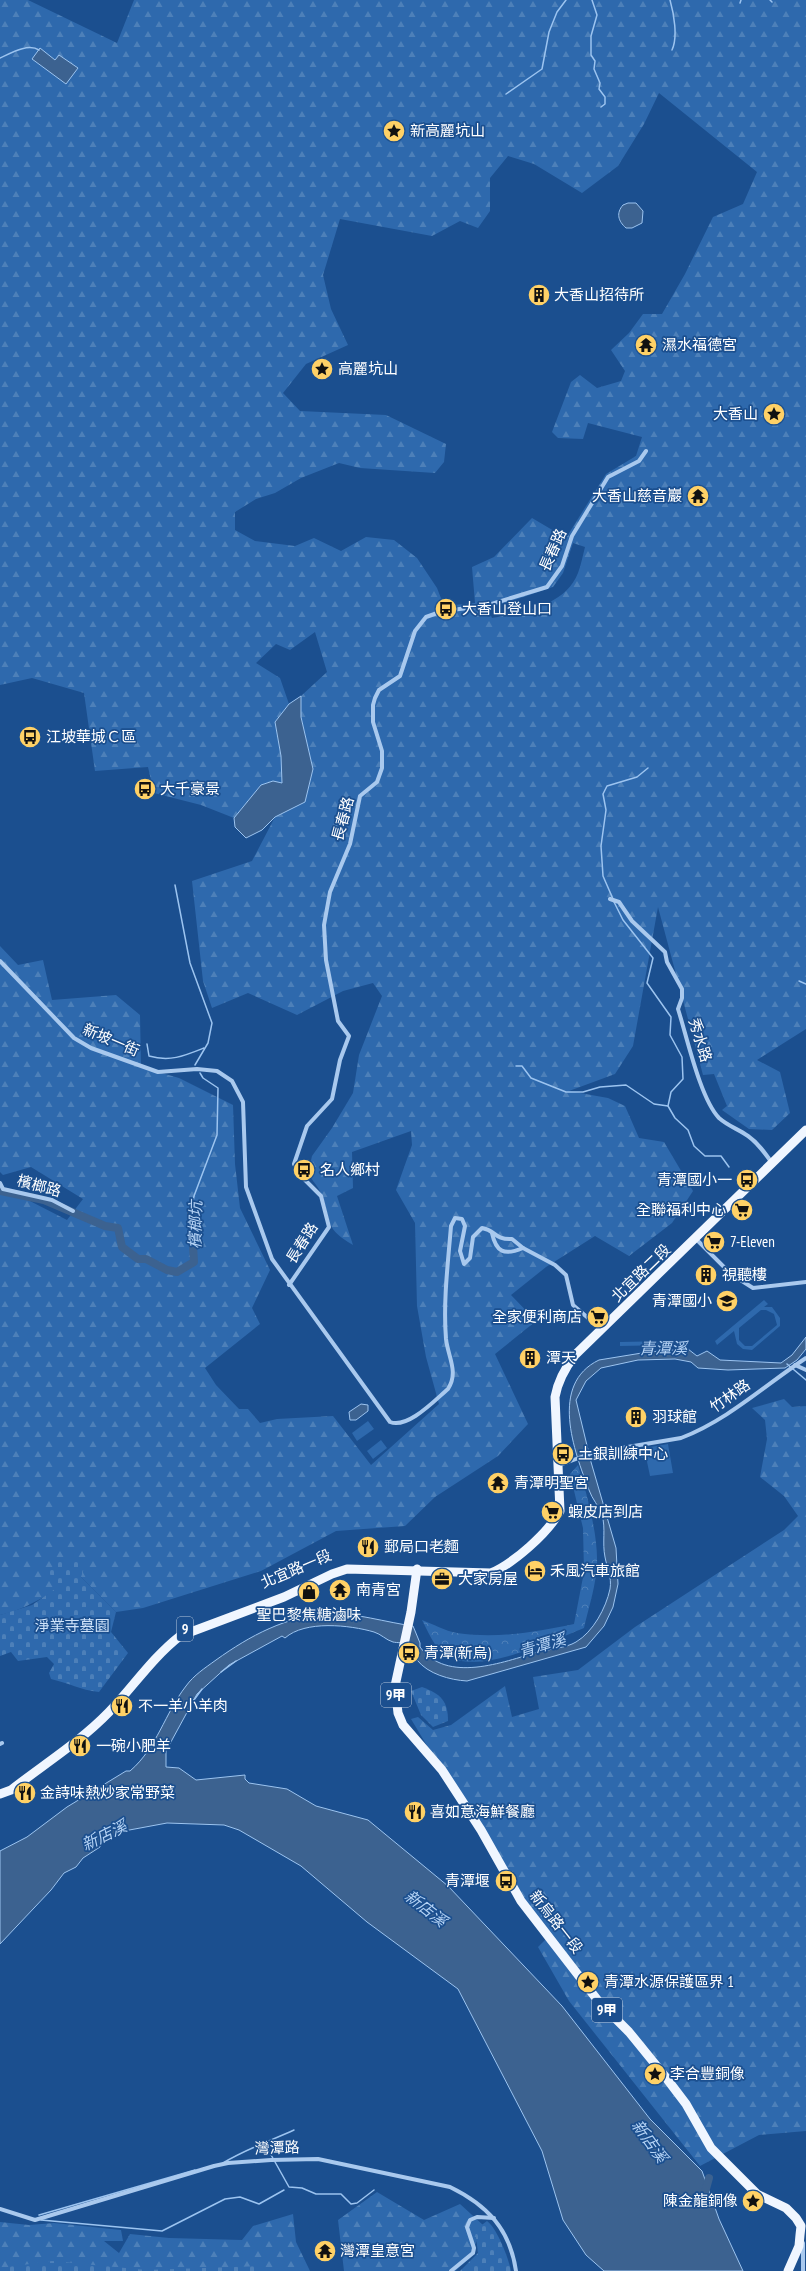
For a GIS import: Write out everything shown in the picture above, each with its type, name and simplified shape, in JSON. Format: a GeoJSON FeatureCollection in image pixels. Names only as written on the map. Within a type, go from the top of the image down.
{"type":"FeatureCollection","features":[{"type":"Feature","properties":{"kind":"main road","name":"北宜路二段"},"geometry":{"type":"LineString","coordinates":[[417,1569],[487,1573],[503,1567],[548,1528],[560,1511],[560,1465],[555,1397],[558,1383],[575,1355],[696,1239],[806,1130]]}},
{"type":"Feature","properties":{"kind":"main road","name":"北宜路一段"},"geometry":{"type":"LineString","coordinates":[[0,1789],[103,1711],[163,1643],[176,1633],[275,1594],[344,1564],[406,1565],[417,1569]]}},
{"type":"Feature","properties":{"kind":"main road","name":"北宜路一段"},"geometry":{"type":"LineString","coordinates":[[0,1794],[10,1790],[94,1726],[126,1694],[166,1647],[180,1636],[284,1597],[332,1574],[347,1569],[405,1571],[417,1569]]}},
{"type":"Feature","properties":{"kind":"main road","name":"新烏路一段"},"geometry":{"type":"LineString","coordinates":[[417,1569],[411,1612],[396,1692],[398,1713],[403,1725],[442,1770],[481,1830],[521,1901],[599,2002],[633,2037],[664,2075],[686,2104],[711,2148],[758,2194],[786,2208],[796,2218],[801,2226],[799,2246],[788,2271]]}},
{"type":"Feature","properties":{"kind":"street","name":"長春路"},"geometry":{"type":"LineString","coordinates":[[289,1285],[329,1227],[321,1196],[300,1176],[294,1164],[307,1126],[332,1099],[340,1060],[349,1036],[338,1021],[326,960],[324,925],[330,892],[350,844],[360,796],[377,782],[382,768],[382,751],[373,722],[373,705],[375,698],[379,690],[400,676],[415,631],[426,617],[443,611],[485,606],[547,587],[551,584],[562,566],[572,536],[608,477],[639,461],[646,451]]}},
{"type":"Feature","properties":{"kind":"street","name":"秀水路"},"geometry":{"type":"LineString","coordinates":[[610,899],[619,902],[632,921],[665,952],[667,962],[682,989],[682,998],[678,1009],[700,1078],[713,1110],[731,1128],[747,1135],[757,1143],[772,1163]]}},
{"type":"Feature","properties":{"kind":"street","name":"新坡一街"},"geometry":{"type":"LineString","coordinates":[[0,961],[74,1038],[92,1048],[158,1072],[197,1069]]}},
{"type":"Feature","properties":{"kind":"street","name":"長春路"},"geometry":{"type":"LineString","coordinates":[[197,1069],[217,1070],[232,1081],[240,1092],[243,1102],[246,1187],[272,1259],[289,1285],[385,1417],[396,1424],[402,1424],[432,1403],[452,1382],[454,1374],[446,1341],[445,1324],[447,1273],[452,1221],[458,1218],[462,1219],[465,1226],[460,1251],[464,1264],[470,1258],[473,1237],[478,1230],[487,1228],[501,1240],[512,1239],[523,1248],[555,1265],[566,1275],[573,1305],[602,1330]]}},
{"type":"Feature","properties":{"kind":"street","name":"檳榔路"},"geometry":{"type":"LineString","coordinates":[[0,1183],[3,1189],[52,1200],[73,1211]]}},
{"type":"Feature","properties":{"kind":"street"},"geometry":{"type":"LineString","coordinates":[[492,1232],[495,1247],[501,1251],[515,1251],[523,1248]]}},
{"type":"Feature","properties":{"kind":"street"},"geometry":{"type":"LineString","coordinates":[[696,1239],[731,1274],[753,1288],[806,1282]]}},
{"type":"Feature","properties":{"kind":"street","name":"竹林路"},"geometry":{"type":"LineString","coordinates":[[560,1465],[592,1453],[682,1438],[693,1434],[738,1407],[806,1358]]}},
{"type":"Feature","properties":{"kind":"street"},"geometry":{"type":"LineString","coordinates":[[795,1365],[806,1370]]}},
{"type":"Feature","properties":{"kind":"street","name":"灣潭路"},"geometry":{"type":"LineString","coordinates":[[0,2210],[36,2220],[228,2163],[318,2159],[450,2187],[477,2201],[494,2218],[509,2244],[516,2271]]}},
{"type":"Feature","properties":{"kind":"street"},"geometry":{"type":"LineString","coordinates":[[451,2271],[473,2253],[474,2248],[467,2227],[470,2220],[477,2217],[494,2218]]}},
{"type":"Feature","properties":{"kind":"street"},"geometry":{"type":"LineString","coordinates":[[800,2235],[803,2243],[803,2271]]}},
{"type":"Feature","properties":{"kind":"green space"},"geometry":{"type":"Polygon","coordinates":[[[0,0],[28,0],[117,43],[134,0],[806,0],[806,1029],[757,1060],[780,1072],[790,1113],[772,1130],[749,1129],[722,1110],[727,1106],[714,1074],[703,1075],[658,907],[633,1046],[615,1074],[569,1091],[608,1098],[625,1106],[639,1138],[664,1142],[693,1191],[672,1223],[629,1256],[595,1236],[546,1267],[511,1295],[536,1321],[495,1354],[528,1424],[498,1456],[435,1497],[405,1526],[336,1531],[261,1571],[143,1608],[116,1612],[81,1577],[22,1608],[0,1615],[0,1194],[28,1200],[67,1220],[83,1199],[31,1167],[3,1175],[0,1172],[0,946],[18,965],[43,960],[52,1000],[116,995],[140,1015],[141,1067],[179,1078],[233,1105],[235,1164],[240,1208],[270,1270],[252,1308],[260,1324],[205,1368],[216,1385],[239,1409],[248,1409],[260,1423],[277,1419],[333,1416],[371,1465],[439,1404],[426,1357],[417,1306],[415,1223],[396,1190],[412,1145],[411,1131],[352,1152],[353,1188],[337,1196],[353,1245],[334,1230],[329,1220],[322,1195],[308,1174],[312,1156],[332,1128],[353,1093],[359,1055],[382,996],[373,983],[343,991],[297,1015],[248,993],[212,1008],[203,981],[192,881],[252,861],[275,817],[305,801],[313,769],[301,717],[301,696],[327,672],[315,632],[290,650],[276,644],[256,663],[280,678],[289,704],[275,722],[281,756],[282,783],[261,785],[234,818],[201,805],[154,793],[148,767],[95,771],[84,693],[32,678],[0,685],[0,0]],[[659,93],[644,124],[618,166],[582,193],[534,164],[508,156],[490,178],[490,211],[478,228],[460,221],[432,236],[340,219],[323,275],[331,309],[348,345],[306,364],[283,393],[300,411],[386,415],[446,444],[444,462],[435,473],[360,468],[339,463],[301,478],[275,493],[256,499],[235,512],[235,530],[255,541],[295,546],[314,538],[341,551],[366,537],[394,540],[417,558],[437,588],[444,606],[475,603],[472,567],[494,557],[532,518],[566,538],[606,474],[636,456],[642,437],[588,423],[583,439],[558,438],[552,432],[571,382],[580,375],[597,388],[621,381],[625,371],[611,350],[629,333],[643,314],[662,314],[685,274],[713,217],[743,204],[757,172],[659,93]],[[573,543],[563,573],[553,587],[488,609],[492,618],[516,614],[541,606],[563,593],[572,584],[578,573],[585,547],[573,543]]]}},
{"type":"Feature","properties":{"kind":"green space"},"geometry":{"type":"Polygon","coordinates":[[[764,1300],[768,1304],[764,1307],[772,1307],[780,1318],[780,1326],[752,1350],[743,1349],[737,1344],[734,1331],[717,1345],[715,1341],[764,1300]],[[761,1310],[739,1328],[739,1340],[745,1346],[752,1346],[777,1325],[774,1314],[766,1310],[761,1310]]]}},
{"type":"Feature","properties":{"kind":"green space"},"geometry":{"type":"Polygon","coordinates":[[[668,1341],[668,1345],[620,1346],[620,1342],[668,1341]]]}},
{"type":"Feature","properties":{"kind":"green space"},"geometry":{"type":"Polygon","coordinates":[[[784,1399],[792,1407],[806,1406],[806,2131],[759,2135],[700,2166],[569,2001],[538,1947],[551,1934],[518,1897],[411,1719],[418,1717],[433,1730],[451,1725],[505,1686],[512,1717],[539,1709],[533,1677],[578,1670],[635,1627],[784,1530],[798,1516],[784,1496],[760,1477],[767,1439],[765,1420],[752,1408],[784,1399]]]}},
{"type":"Feature","properties":{"kind":"green space"},"geometry":{"type":"Polygon","coordinates":[[[368,1421],[374,1429],[357,1441],[352,1433],[368,1421]]]}},
{"type":"Feature","properties":{"kind":"green space"},"geometry":{"type":"Polygon","coordinates":[[[381,1440],[387,1448],[373,1459],[367,1451],[381,1440]]]}},
{"type":"Feature","properties":{"kind":"green space"},"geometry":{"type":"Polygon","coordinates":[[[668,1444],[673,1473],[650,1476],[646,1457],[634,1459],[632,1450],[668,1444]]]}},
{"type":"Feature","properties":{"kind":"green space"},"geometry":{"type":"Polygon","coordinates":[[[578,1465],[589,1504],[597,1548],[595,1581],[584,1628],[516,1654],[498,1659],[463,1661],[444,1654],[436,1646],[422,1620],[453,1632],[472,1635],[516,1634],[574,1624],[584,1572],[583,1528],[570,1474],[578,1465]]]}},
{"type":"Feature","properties":{"kind":"green space","name":"淨業寺墓園"},"geometry":{"type":"Polygon","coordinates":[[[61,1559],[86,1562],[81,1577],[116,1612],[111,1632],[128,1653],[99,1692],[86,1690],[51,1679],[49,1673],[54,1664],[47,1657],[18,1661],[11,1652],[0,1656],[0,1615],[32,1605],[58,1587],[48,1571],[61,1559]]]}},
{"type":"Feature","properties":{"kind":"green space"},"geometry":{"type":"Polygon","coordinates":[[[422,1687],[434,1692],[442,1699],[447,1708],[448,1721],[433,1727],[421,1715],[411,1691],[422,1687]]]}},
{"type":"Feature","properties":{"kind":"green space"},"geometry":{"type":"Polygon","coordinates":[[[377,2192],[424,2220],[460,2204],[483,2225],[470,2258],[455,2271],[344,2271],[338,2220],[377,2192]]]}},
{"type":"Feature","properties":{"kind":"green space"},"geometry":{"type":"Polygon","coordinates":[[[293,2214],[296,2242],[310,2271],[0,2271],[0,2222],[29,2225],[54,2223],[121,2230],[123,2241],[104,2241],[119,2253],[130,2234],[169,2238],[242,2240],[253,2226],[293,2214]]]}},
{"type":"Feature","properties":{"kind":"green space"},"geometry":{"type":"Polygon","coordinates":[[[487,2221],[495,2230],[508,2259],[511,2271],[460,2271],[478,2253],[475,2230],[487,2221]]]}},
{"type":"Feature","properties":{"kind":"green space"},"geometry":{"type":"Polygon","coordinates":[[[52,2261],[146,2270],[261,2266],[260,2271],[0,2271],[0,2268],[52,2261]]]}},
{"type":"Feature","properties":{"kind":"water"},"geometry":{"type":"Polygon","coordinates":[[[40,48],[55,60],[59,55],[78,68],[66,84],[32,59],[40,48]]]}},
{"type":"Feature","properties":{"kind":"water"},"geometry":{"type":"Polygon","coordinates":[[[628,203],[636,203],[643,211],[642,223],[632,228],[626,228],[621,223],[619,217],[619,211],[623,205],[628,203]]]}},
{"type":"Feature","properties":{"kind":"water"},"geometry":{"type":"Polygon","coordinates":[[[301,696],[301,717],[313,769],[305,802],[275,817],[262,830],[246,838],[235,827],[234,818],[261,785],[273,781],[282,783],[281,756],[275,722],[289,704],[301,696]]]}},
{"type":"Feature","properties":{"kind":"water","name":"新店溪"},"geometry":{"type":"Polygon","coordinates":[[[806,1337],[806,1349],[797,1360],[785,1368],[728,1370],[698,1368],[691,1362],[675,1359],[638,1360],[601,1368],[586,1381],[576,1400],[591,1462],[616,1548],[618,1584],[613,1607],[604,1626],[586,1647],[467,1681],[447,1678],[433,1673],[417,1660],[413,1649],[410,1646],[404,1643],[390,1641],[374,1632],[341,1626],[316,1626],[304,1628],[285,1638],[282,1636],[229,1665],[197,1694],[166,1751],[166,1767],[179,1768],[196,1780],[245,1775],[245,1779],[249,1783],[287,1789],[316,1806],[368,1820],[448,1886],[562,2006],[650,2119],[702,2171],[719,2219],[743,2271],[604,2271],[586,2255],[563,2220],[542,2151],[458,1989],[367,1922],[301,1866],[239,1830],[224,1825],[167,1823],[124,1831],[101,1842],[100,1847],[83,1858],[76,1867],[64,1873],[51,1890],[0,1944],[0,1851],[27,1837],[67,1807],[126,1771],[130,1771],[147,1752],[172,1707],[189,1682],[216,1660],[256,1635],[283,1623],[313,1615],[338,1613],[359,1616],[413,1626],[420,1643],[420,1647],[431,1658],[445,1665],[460,1667],[476,1667],[509,1661],[538,1652],[563,1647],[582,1638],[598,1619],[610,1589],[610,1577],[604,1552],[604,1525],[602,1515],[590,1493],[572,1438],[570,1401],[574,1385],[584,1371],[599,1360],[648,1352],[688,1349],[697,1356],[707,1351],[720,1360],[781,1363],[792,1355],[806,1337]]]}},
{"type":"Feature","properties":{"kind":"water"},"geometry":{"type":"Polygon","coordinates":[[[361,1404],[368,1405],[368,1411],[356,1420],[350,1420],[349,1412],[361,1404]]]}},
{"type":"Feature","properties":{"kind":"waterway"},"geometry":{"type":"LineString","coordinates":[[506,94],[542,69],[549,32],[557,12],[566,0]]}},
{"type":"Feature","properties":{"kind":"waterway"},"geometry":{"type":"LineString","coordinates":[[592,0],[597,15],[591,36],[591,55],[595,61],[594,69],[600,83],[599,89],[605,97],[605,104],[601,107]]}},
{"type":"Feature","properties":{"kind":"waterway"},"geometry":{"type":"LineString","coordinates":[[670,0],[675,32],[672,50]]}},
{"type":"Feature","properties":{"kind":"waterway"},"geometry":{"type":"LineString","coordinates":[[0,58],[14,51],[25,48],[35,48],[39,50]]}},
{"type":"Feature","properties":{"kind":"waterway"},"geometry":{"type":"LineString","coordinates":[[613,899],[603,876],[601,846],[606,810],[603,794],[607,786],[637,777],[648,768]]}},
{"type":"Feature","properties":{"kind":"waterway","name":"檳榔坑"},"geometry":{"type":"LineString","coordinates":[[175,885],[190,963],[212,1023],[208,1043],[195,1065]]}},
{"type":"Feature","properties":{"kind":"waterway"},"geometry":{"type":"LineString","coordinates":[[614,902],[623,920],[653,958],[647,983],[671,1017],[670,1035],[682,1057],[683,1079],[671,1092],[668,1106],[675,1118],[688,1130],[694,1146],[705,1156],[721,1156],[729,1167]]}},
{"type":"Feature","properties":{"kind":"waterway"},"geometry":{"type":"LineString","coordinates":[[799,981],[806,984]]}},
{"type":"Feature","properties":{"kind":"waterway"},"geometry":{"type":"LineString","coordinates":[[147,1044],[149,1056],[157,1058],[183,1056],[204,1048]]}},
{"type":"Feature","properties":{"kind":"waterway"},"geometry":{"type":"LineString","coordinates":[[516,1066],[522,1066],[531,1078],[566,1092],[583,1092],[600,1087],[626,1085],[654,1104],[668,1106]]}},
{"type":"Feature","properties":{"kind":"waterway","name":"檳榔坑"},"geometry":{"type":"LineString","coordinates":[[191,1212],[194,1196],[217,1135],[218,1088],[203,1078],[200,1073]]}},
{"type":"Feature","properties":{"kind":"waterway","name":"檳榔坑"},"geometry":{"type":"LineString","coordinates":[[0,1191],[44,1200],[105,1226],[118,1228],[122,1247],[138,1259],[146,1259],[167,1270],[177,1272],[194,1262],[191,1212]]}},
{"type":"Feature","properties":{"kind":"waterway"},"geometry":{"type":"LineString","coordinates":[[787,1364],[806,1380]]}},
{"type":"Feature","properties":{"kind":"waterway","name":"青潭溪"},"geometry":{"type":"LineString","coordinates":[[221,1672],[236,1661]]}},
{"type":"Feature","properties":{"kind":"waterway","name":"青潭溪"},"geometry":{"type":"LineString","coordinates":[[191,1704],[202,1689]]}},
{"type":"Feature","properties":{"kind":"waterway"},"geometry":{"type":"LineString","coordinates":[[223,2163],[249,2149],[294,2130]]}},
{"type":"Feature","properties":{"kind":"waterway"},"geometry":{"type":"LineString","coordinates":[[265,2144],[289,2187],[302,2188],[316,2194],[341,2194],[351,2204],[357,2203],[374,2190]]}},
{"type":"Feature","properties":{"kind":"waterway"},"geometry":{"type":"LineString","coordinates":[[39,2215],[195,2170]]}},
{"type":"Feature","properties":{"kind":"waterway"},"geometry":{"type":"LineString","coordinates":[[704,2196],[709,2178]]}},
{"type":"Feature","properties":{"kind":"waterway"},"geometry":{"type":"LineString","coordinates":[[41,2220],[162,2231],[225,2199],[240,2197],[259,2204],[284,2190]]}},
{"type":"Feature","properties":{"kind":"place","name":"新高麗坑山"},"geometry":{"type":"Point","coordinates":[394,131]}},
{"type":"Feature","properties":{"kind":"place","name":"大香山招待所"},"geometry":{"type":"Point","coordinates":[539,295]}},
{"type":"Feature","properties":{"kind":"place","name":"濕水福德宮"},"geometry":{"type":"Point","coordinates":[646,345]}},
{"type":"Feature","properties":{"kind":"place","name":"高麗坑山"},"geometry":{"type":"Point","coordinates":[322,369]}},
{"type":"Feature","properties":{"kind":"place","name":"大香山"},"geometry":{"type":"Point","coordinates":[774,414]}},
{"type":"Feature","properties":{"kind":"place","name":"大香山慈音巖"},"geometry":{"type":"Point","coordinates":[698,496]}},
{"type":"Feature","properties":{"kind":"place","name":"大香山登山口"},"geometry":{"type":"Point","coordinates":[446,609]}},
{"type":"Feature","properties":{"kind":"place","name":"江坡華城Ｃ區"},"geometry":{"type":"Point","coordinates":[30,737]}},
{"type":"Feature","properties":{"kind":"place","name":"大千豪景"},"geometry":{"type":"Point","coordinates":[145,789]}},
{"type":"Feature","properties":{"kind":"place","name":"名人鄉村"},"geometry":{"type":"Point","coordinates":[304,1170]}},
{"type":"Feature","properties":{"kind":"place","name":"青潭國小一"},"geometry":{"type":"Point","coordinates":[747,1180]}},
{"type":"Feature","properties":{"kind":"place","name":"全聯福利中心"},"geometry":{"type":"Point","coordinates":[742,1210]}},
{"type":"Feature","properties":{"kind":"place","name":"7-Eleven"},"geometry":{"type":"Point","coordinates":[714,1242]}},
{"type":"Feature","properties":{"kind":"place","name":"視聽樓"},"geometry":{"type":"Point","coordinates":[706,1275]}},
{"type":"Feature","properties":{"kind":"place","name":"青潭國小"},"geometry":{"type":"Point","coordinates":[727,1301]}},
{"type":"Feature","properties":{"kind":"place","name":"全家便利商店"},"geometry":{"type":"Point","coordinates":[598,1317]}},
{"type":"Feature","properties":{"kind":"place","name":"潭天"},"geometry":{"type":"Point","coordinates":[530,1358]}},
{"type":"Feature","properties":{"kind":"place","name":"羽球館"},"geometry":{"type":"Point","coordinates":[636,1417]}},
{"type":"Feature","properties":{"kind":"place","name":"土銀訓練中心"},"geometry":{"type":"Point","coordinates":[563,1454]}},
{"type":"Feature","properties":{"kind":"place","name":"青潭明聖宮"},"geometry":{"type":"Point","coordinates":[498,1483]}},
{"type":"Feature","properties":{"kind":"place","name":"蝦皮店到店"},"geometry":{"type":"Point","coordinates":[552,1512]}},
{"type":"Feature","properties":{"kind":"place","name":"郵局口老麵"},"geometry":{"type":"Point","coordinates":[368,1547]}},
{"type":"Feature","properties":{"kind":"place","name":"禾風汽車旅館"},"geometry":{"type":"Point","coordinates":[535,1571]}},
{"type":"Feature","properties":{"kind":"place","name":"大家房屋"},"geometry":{"type":"Point","coordinates":[442,1579]}},
{"type":"Feature","properties":{"kind":"place","name":"南青宮"},"geometry":{"type":"Point","coordinates":[340,1590]}},
{"type":"Feature","properties":{"kind":"place","name":"聖巴黎焦糖滷味"},"geometry":{"type":"Point","coordinates":[309,1592]}},
{"type":"Feature","properties":{"kind":"place","name":"青潭(新烏)"},"geometry":{"type":"Point","coordinates":[409,1653]}},
{"type":"Feature","properties":{"kind":"place","name":"不一羊小羊肉"},"geometry":{"type":"Point","coordinates":[122,1706]}},
{"type":"Feature","properties":{"kind":"place","name":"一碗小肥羊"},"geometry":{"type":"Point","coordinates":[80,1746]}},
{"type":"Feature","properties":{"kind":"place","name":"金詩味熱炒家常野菜"},"geometry":{"type":"Point","coordinates":[25,1793]}},
{"type":"Feature","properties":{"kind":"place","name":"喜如意海鮮餐廳"},"geometry":{"type":"Point","coordinates":[415,1812]}},
{"type":"Feature","properties":{"kind":"place","name":"青潭堰"},"geometry":{"type":"Point","coordinates":[506,1881]}},
{"type":"Feature","properties":{"kind":"place","name":"青潭水源保護區界 1"},"geometry":{"type":"Point","coordinates":[588,1982]}},
{"type":"Feature","properties":{"kind":"place","name":"李合豐銅像"},"geometry":{"type":"Point","coordinates":[655,2074]}},
{"type":"Feature","properties":{"kind":"place","name":"陳金龍銅像"},"geometry":{"type":"Point","coordinates":[753,2201]}},
{"type":"Feature","properties":{"kind":"place","name":"灣潭皇意宮"},"geometry":{"type":"Point","coordinates":[325,2251]}}]}
